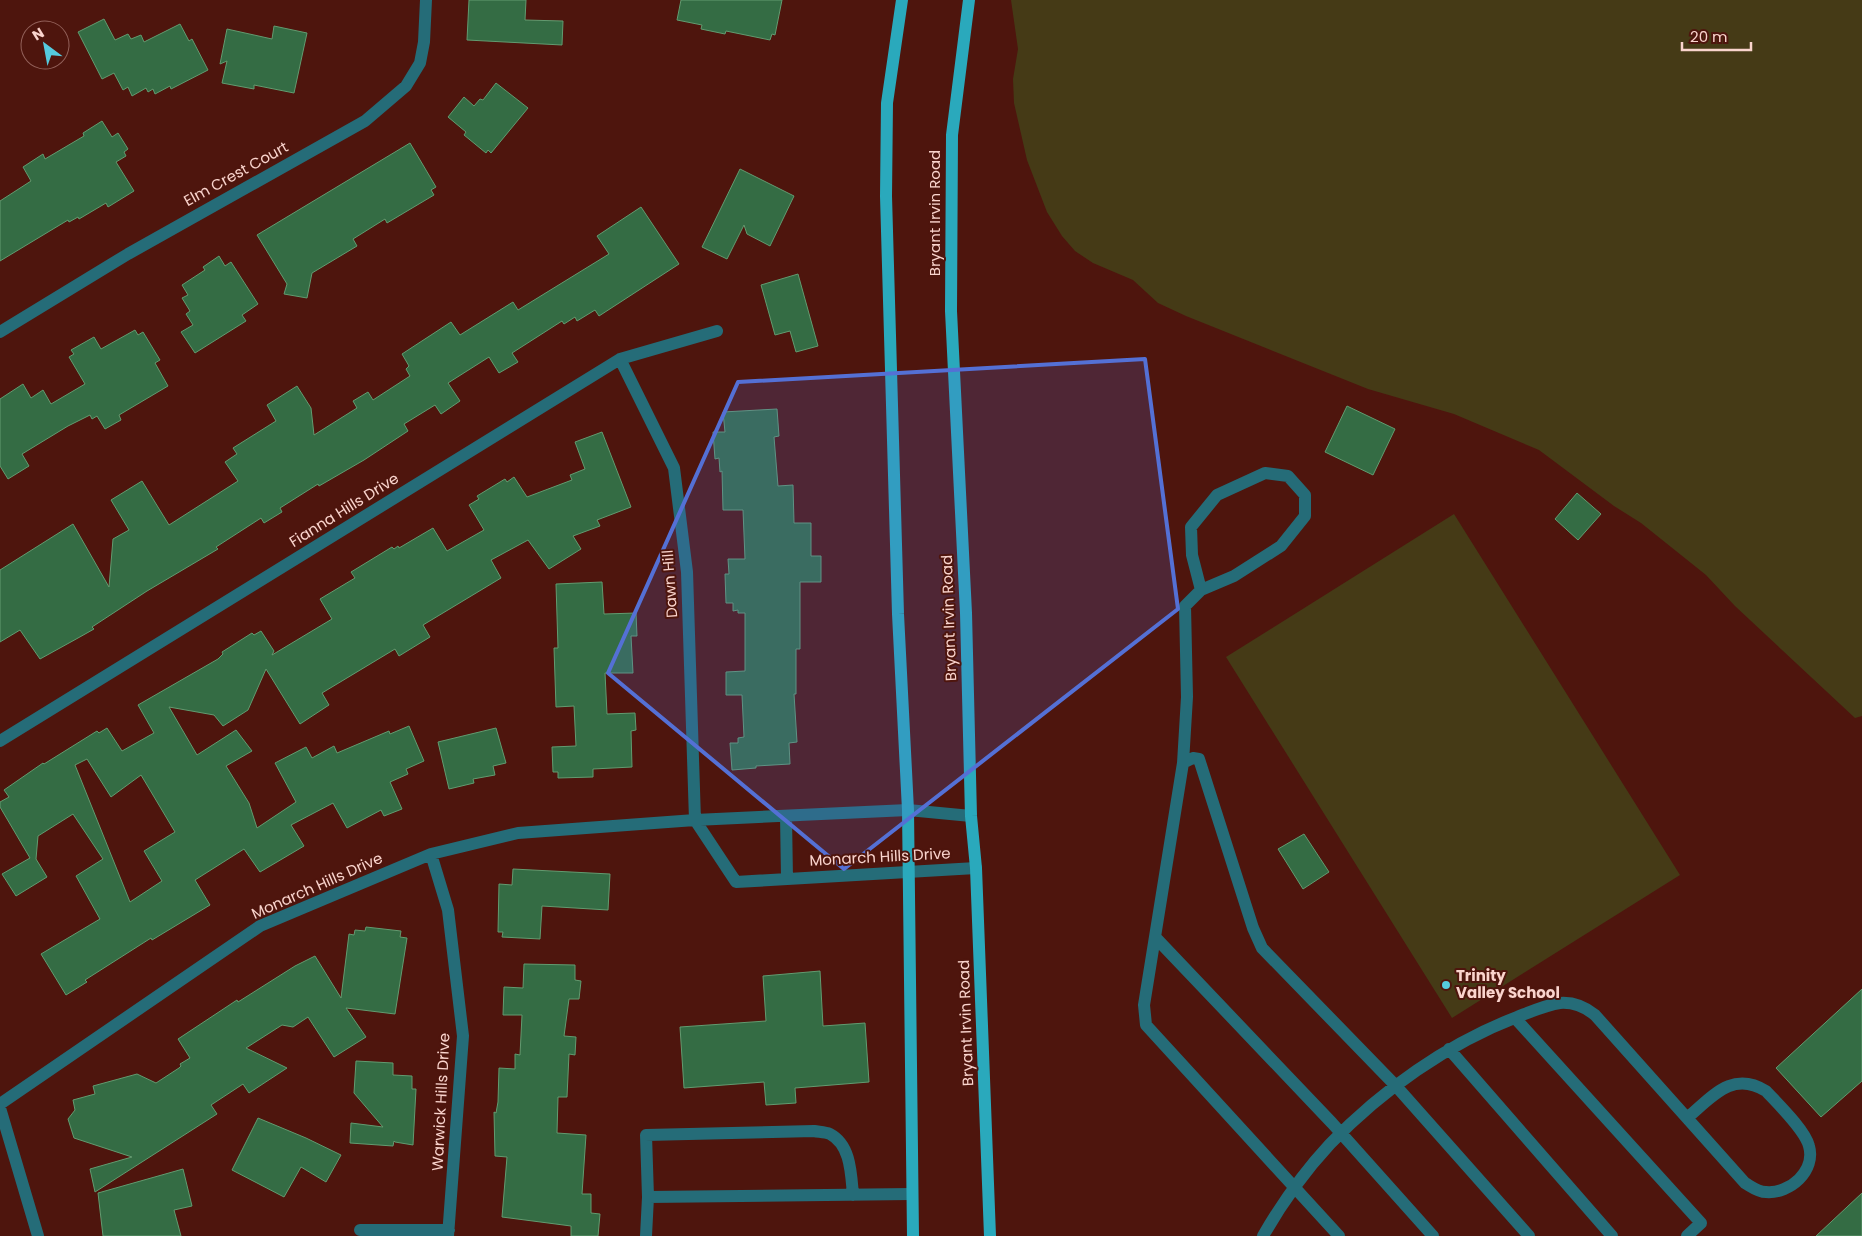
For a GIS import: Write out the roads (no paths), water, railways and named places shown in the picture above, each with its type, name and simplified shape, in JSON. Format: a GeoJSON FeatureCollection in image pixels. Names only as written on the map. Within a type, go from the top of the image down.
{"type":"FeatureCollection","features":[{"type":"Feature","properties":{"kind":"main road"},"geometry":{"type":"LineString","coordinates":[[902,0],[887,103],[886,196],[898,614],[908,810],[911,1194],[913,1236]]}},
{"type":"Feature","properties":{"kind":"main road","name":"Bryant Irvin Road"},"geometry":{"type":"LineString","coordinates":[[969,0],[952,135],[951,310],[966,613],[971,816],[976,868],[990,1236]]}},
{"type":"Feature","properties":{"kind":"street","name":"Elm Crest Court"},"geometry":{"type":"LineString","coordinates":[[0,332],[128,254],[365,120],[406,86],[420,63],[424,42],[426,0]]}},
{"type":"Feature","properties":{"kind":"street","name":"Fianna Hills Drive"},"geometry":{"type":"LineString","coordinates":[[0,741],[620,359],[717,331]]}},
{"type":"Feature","properties":{"kind":"street","name":"Dawn Hill"},"geometry":{"type":"LineString","coordinates":[[620,359],[674,468],[687,572],[695,820]]}},
{"type":"Feature","properties":{"kind":"street"},"geometry":{"type":"LineString","coordinates":[[1201,590],[1192,555],[1191,527],[1217,495],[1265,473],[1288,476],[1305,495],[1305,516],[1281,546],[1234,576],[1201,590],[1185,606],[1188,697],[1183,763],[1144,1005],[1146,1025],[1339,1236]]}},
{"type":"Feature","properties":{"kind":"street"},"geometry":{"type":"LineString","coordinates":[[1183,763],[1193,758],[1199,759],[1253,928],[1262,948],[1396,1086],[1529,1236]]}},
{"type":"Feature","properties":{"kind":"street","name":"Monarch Hills Drive"},"geometry":{"type":"LineString","coordinates":[[0,1104],[260,926],[431,854],[518,834],[695,820],[908,810],[971,816]]}},
{"type":"Feature","properties":{"kind":"street","name":"Monarch Hills Drive"},"geometry":{"type":"LineString","coordinates":[[786,816],[787,879]]}},
{"type":"Feature","properties":{"kind":"street","name":"Monarch Hills Drive"},"geometry":{"type":"LineString","coordinates":[[695,820],[736,882],[976,868]]}},
{"type":"Feature","properties":{"kind":"street","name":"Warwick Hills Drive"},"geometry":{"type":"LineString","coordinates":[[431,854],[448,910],[463,1036],[449,1233]]}},
{"type":"Feature","properties":{"kind":"street"},"geometry":{"type":"LineString","coordinates":[[1155,937],[1342,1133],[1433,1236]]}},
{"type":"Feature","properties":{"kind":"street"},"geometry":{"type":"LineString","coordinates":[[1263,1236],[1279,1208],[1330,1144],[1396,1086],[1449,1049],[1515,1018],[1560,1003],[1579,1005],[1589,1010],[1745,1183],[1756,1190],[1776,1192],[1785,1189],[1804,1174],[1808,1166],[1809,1146],[1804,1135],[1766,1091],[1758,1086],[1746,1083],[1733,1084],[1721,1089],[1687,1118]]}},
{"type":"Feature","properties":{"kind":"street"},"geometry":{"type":"LineString","coordinates":[[1515,1018],[1701,1223],[1687,1236]]}},
{"type":"Feature","properties":{"kind":"street"},"geometry":{"type":"LineString","coordinates":[[1449,1049],[1612,1236]]}},
{"type":"Feature","properties":{"kind":"street"},"geometry":{"type":"LineString","coordinates":[[0,1108],[38,1236]]}},
{"type":"Feature","properties":{"kind":"street"},"geometry":{"type":"LineString","coordinates":[[646,1236],[648,1197],[646,1135],[814,1131],[829,1134],[843,1146],[850,1164],[853,1195]]}},
{"type":"Feature","properties":{"kind":"street"},"geometry":{"type":"LineString","coordinates":[[648,1197],[911,1194]]}},
{"type":"Feature","properties":{"kind":"street"},"geometry":{"type":"LineString","coordinates":[[360,1230],[449,1233]]}},
{"type":"Feature","properties":{"kind":"place","name":"Trinity Valley School"},"geometry":{"type":"Point","coordinates":[1446,985]}}]}
